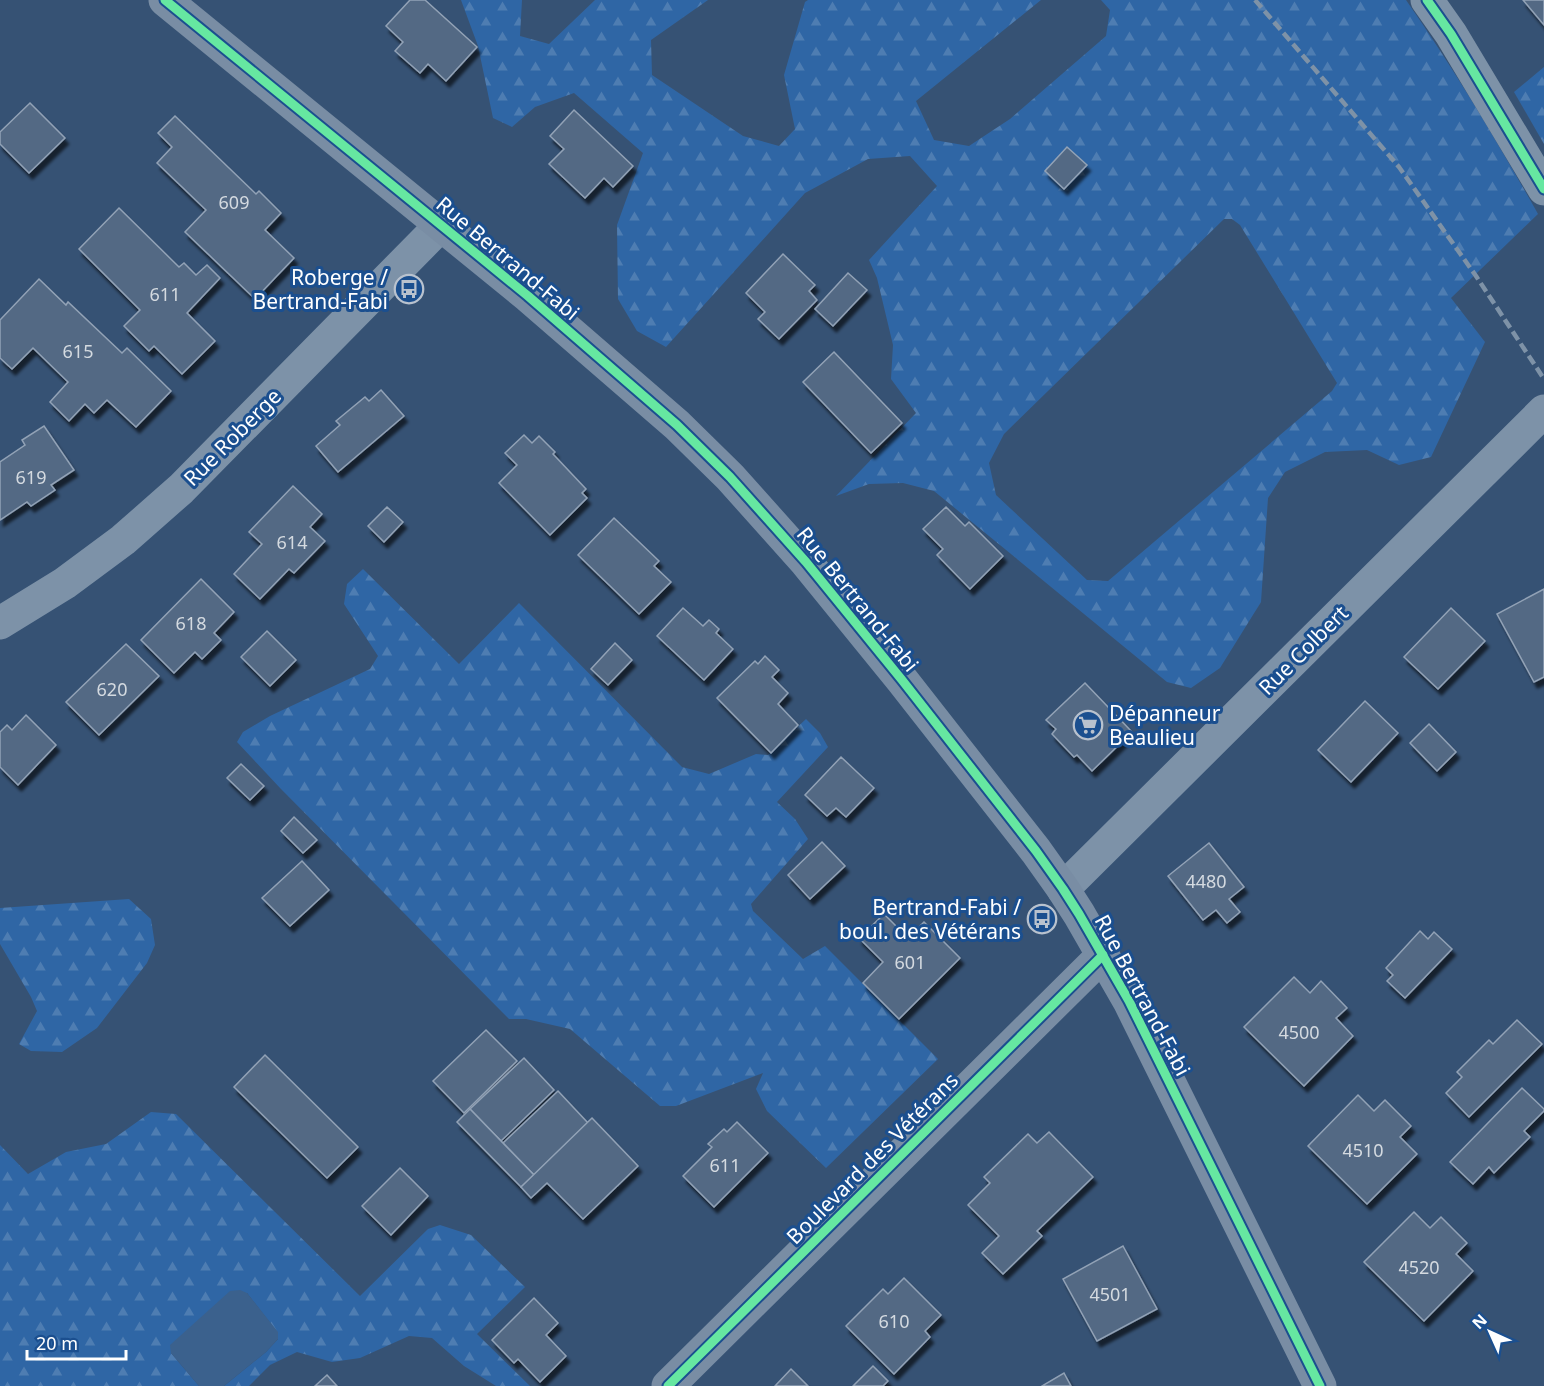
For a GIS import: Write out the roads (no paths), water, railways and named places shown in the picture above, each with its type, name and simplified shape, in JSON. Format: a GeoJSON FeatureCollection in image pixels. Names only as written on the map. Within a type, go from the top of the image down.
{"type":"FeatureCollection","features":[{"type":"Feature","properties":{"kind":"street","name":"Rue Bertrand-Fabi"},"geometry":{"type":"LineString","coordinates":[[165,0],[537,304],[677,425],[730,477],[806,562],[1036,851],[1063,889],[1135,1012],[1320,1386]]}},
{"type":"Feature","properties":{"kind":"street"},"geometry":{"type":"LineString","coordinates":[[1427,0],[1457,43],[1544,189]]}},
{"type":"Feature","properties":{"kind":"street","name":"Rue Roberge"},"geometry":{"type":"LineString","coordinates":[[0,623],[65,583],[123,540],[181,489],[441,225]]}},
{"type":"Feature","properties":{"kind":"street","name":"Rue Colbert"},"geometry":{"type":"LineString","coordinates":[[1063,889],[1544,411]]}},
{"type":"Feature","properties":{"kind":"street","name":"Boulevard des Vétérans"},"geometry":{"type":"LineString","coordinates":[[668,1386],[1102,955]]}},
{"type":"Feature","properties":{"kind":"railway"},"geometry":{"type":"LineString","coordinates":[[1255,0],[1399,167],[1476,276],[1544,379]]}},
{"type":"Feature","properties":{"kind":"place","name":"Roberge / Bertrand-Fabi"},"geometry":{"type":"Point","coordinates":[409,289]}},
{"type":"Feature","properties":{"kind":"place","name":"Dépanneur Beaulieu"},"geometry":{"type":"Point","coordinates":[1088,725]}},
{"type":"Feature","properties":{"kind":"place","name":"Bertrand-Fabi / boul. des Vétérans"},"geometry":{"type":"Point","coordinates":[1042,919]}}]}
